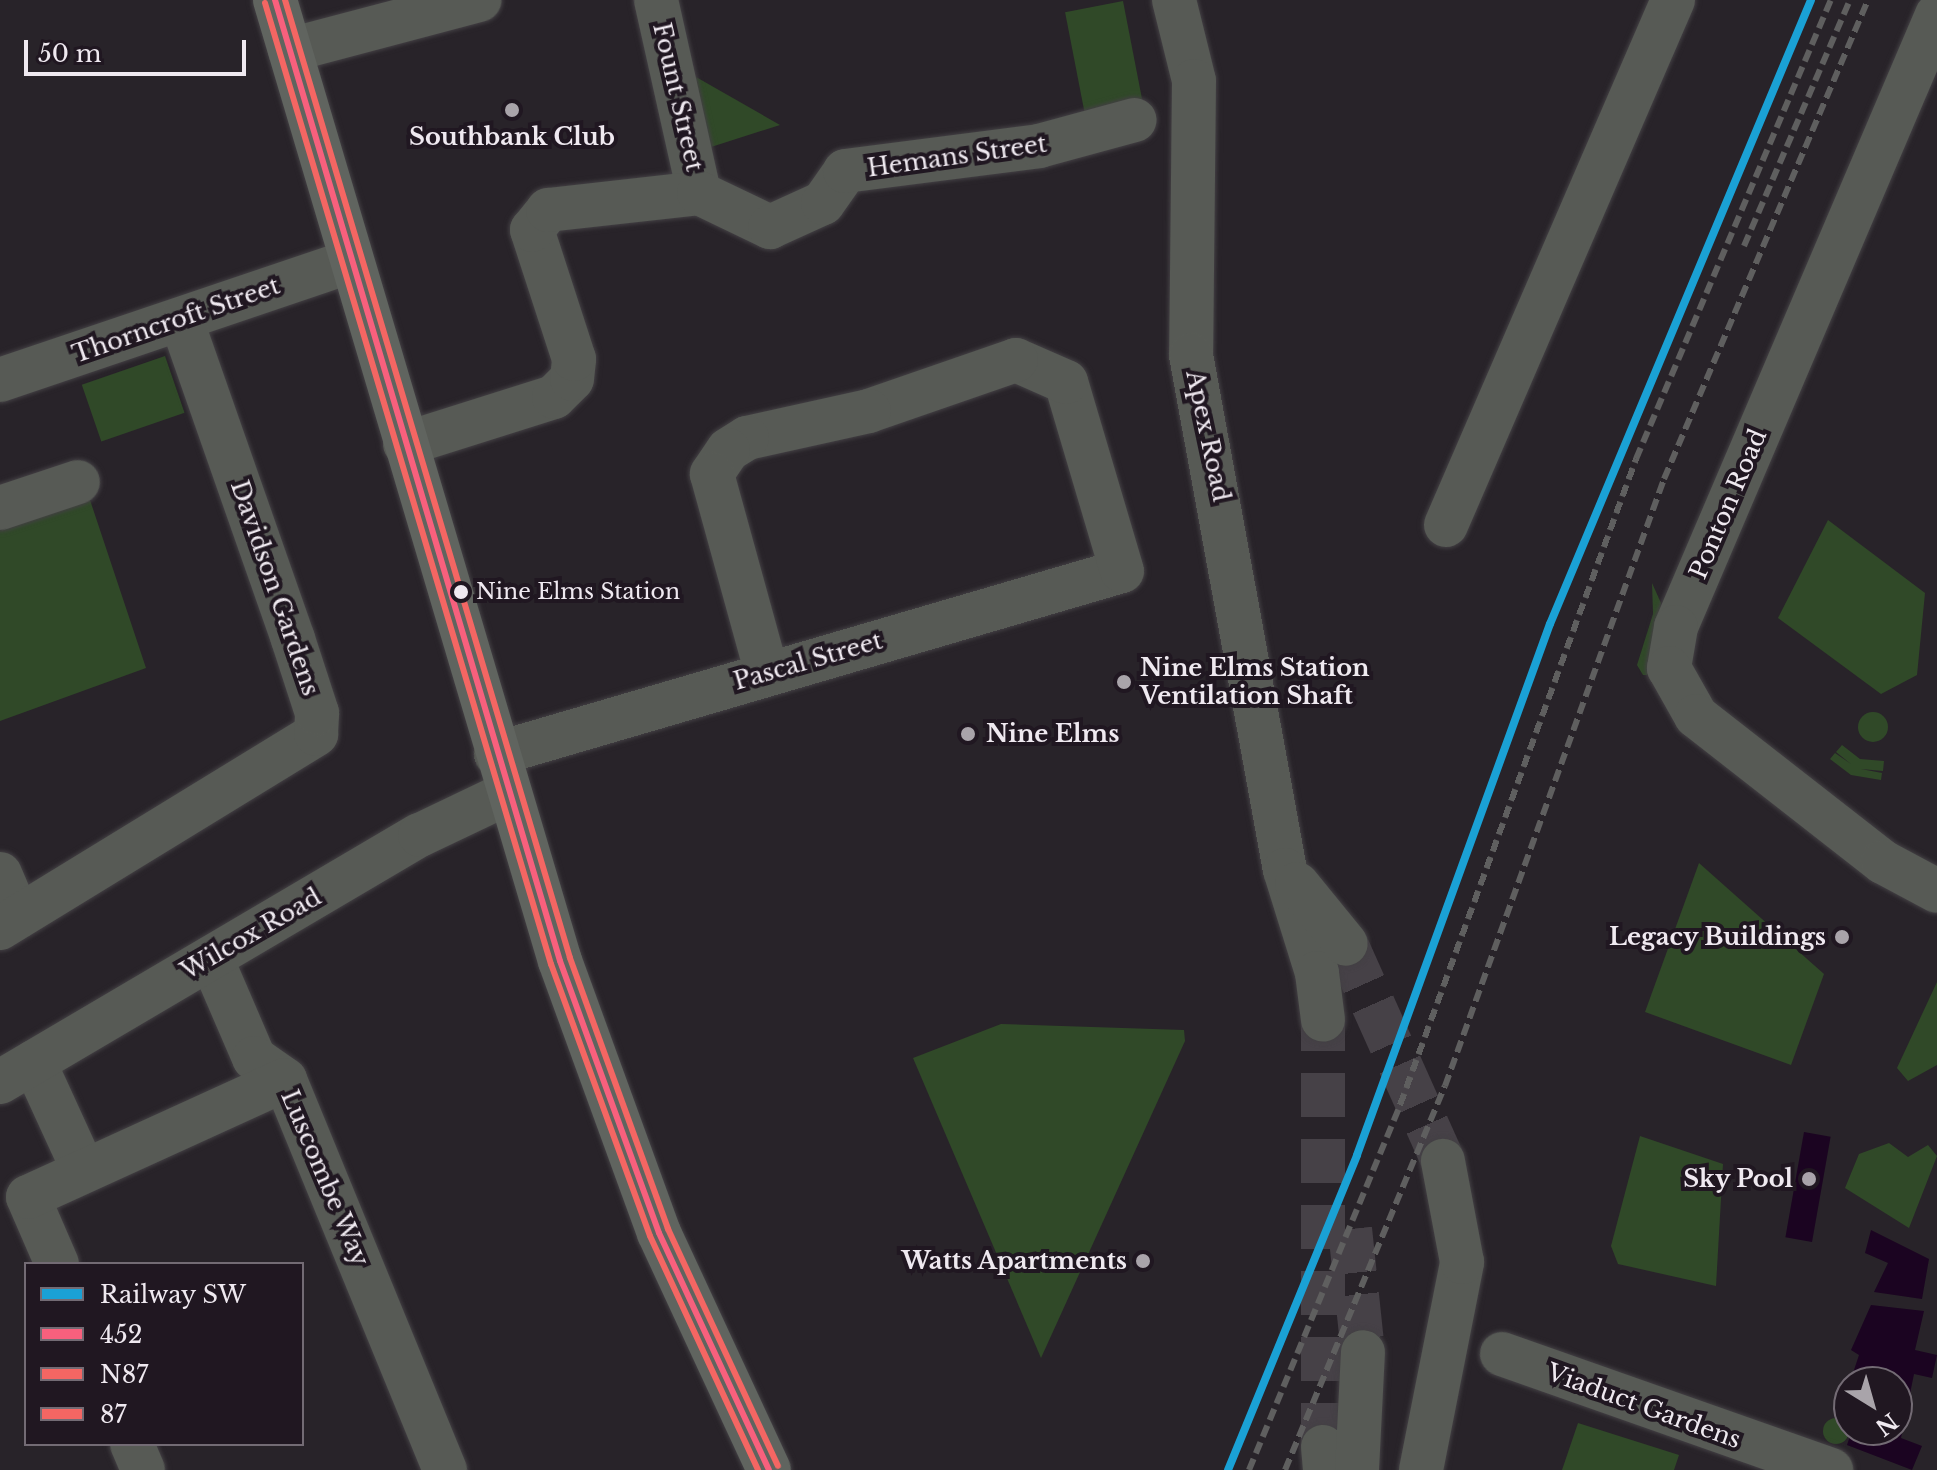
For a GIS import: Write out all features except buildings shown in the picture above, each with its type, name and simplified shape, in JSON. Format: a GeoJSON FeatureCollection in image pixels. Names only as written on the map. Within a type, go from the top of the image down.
{"type":"FeatureCollection","features":[{"type":"Feature","properties":{"kind":"main road"},"geometry":{"type":"LineString","coordinates":[[275,0],[501,774],[624,1146],[769,1470]]}},
{"type":"Feature","properties":{"kind":"street"},"geometry":{"type":"LineString","coordinates":[[290,50],[479,0]]}},
{"type":"Feature","properties":{"kind":"street","name":"Fount Street"},"geometry":{"type":"LineString","coordinates":[[656,0],[699,193]]}},
{"type":"Feature","properties":{"kind":"street","name":"Apex Road"},"geometry":{"type":"LineString","coordinates":[[1174,0],[1194,81],[1191,355],[1285,870],[1317,973],[1323,1020]]}},
{"type":"Feature","properties":{"kind":"street"},"geometry":{"type":"LineString","coordinates":[[1446,525],[1673,0]]}},
{"type":"Feature","properties":{"kind":"street","name":"Ponton Road"},"geometry":{"type":"LineString","coordinates":[[1937,15],[1681,614],[1669,668],[1696,716],[1883,862],[1937,891]]}},
{"type":"Feature","properties":{"kind":"street","name":"Hemans Street"},"geometry":{"type":"LineString","coordinates":[[699,193],[770,227],[823,203],[845,171],[1050,144],[1135,120]]}},
{"type":"Feature","properties":{"kind":"street"},"geometry":{"type":"LineString","coordinates":[[405,444],[554,397],[572,379],[574,359],[532,230],[539,217],[548,210],[699,193]]}},
{"type":"Feature","properties":{"kind":"street","name":"Thorncroft Street"},"geometry":{"type":"LineString","coordinates":[[0,380],[351,261]]}},
{"type":"Feature","properties":{"kind":"street","name":"Davidson Gardens"},"geometry":{"type":"LineString","coordinates":[[9,922],[316,734],[303,668],[181,320]]}},
{"type":"Feature","properties":{"kind":"street","name":"Pascal Street"},"geometry":{"type":"LineString","coordinates":[[501,774],[767,673],[1122,571],[1066,382],[1016,360],[869,411],[747,438],[728,450],[712,474],[767,673]]}},
{"type":"Feature","properties":{"kind":"street"},"geometry":{"type":"LineString","coordinates":[[0,508],[78,482]]}},
{"type":"Feature","properties":{"kind":"street","name":"Wilcox Road"},"geometry":{"type":"LineString","coordinates":[[17,1072],[420,835],[501,774]]}},
{"type":"Feature","properties":{"kind":"street"},"geometry":{"type":"LineString","coordinates":[[1285,870],[1341,959]]}},
{"type":"Feature","properties":{"kind":"street"},"geometry":{"type":"LineString","coordinates":[[0,874],[9,922]]}},
{"type":"Feature","properties":{"kind":"street"},"geometry":{"type":"LineString","coordinates":[[211,958],[254,1058],[285,1080]]}},
{"type":"Feature","properties":{"kind":"street"},"geometry":{"type":"LineString","coordinates":[[17,1072],[83,1169]]}},
{"type":"Feature","properties":{"kind":"street","name":"Luscombe Way"},"geometry":{"type":"LineString","coordinates":[[56,1262],[28,1197],[83,1169],[285,1080],[445,1470]]}},
{"type":"Feature","properties":{"kind":"street"},"geometry":{"type":"LineString","coordinates":[[1421,1470],[1462,1262],[1443,1161]]}},
{"type":"Feature","properties":{"kind":"street"},"geometry":{"type":"LineString","coordinates":[[1335,1462],[1363,1352]]}},
{"type":"Feature","properties":{"kind":"street","name":"Viaduct Gardens"},"geometry":{"type":"LineString","coordinates":[[1502,1354],[1831,1470]]}},
{"type":"Feature","properties":{"kind":"street"},"geometry":{"type":"LineString","coordinates":[[133,1446],[143,1470]]}},
{"type":"Feature","properties":{"kind":"green space"},"geometry":{"type":"Polygon","coordinates":[[[1123,1],[1142,99],[1084,110],[1065,12],[1123,1]]]}},
{"type":"Feature","properties":{"kind":"green space"},"geometry":{"type":"Polygon","coordinates":[[[689,73],[780,125],[708,148],[689,73]]]}},
{"type":"Feature","properties":{"kind":"green space"},"geometry":{"type":"Polygon","coordinates":[[[165,356],[185,413],[101,441],[82,385],[165,356]]]}},
{"type":"Feature","properties":{"kind":"green space"},"geometry":{"type":"Polygon","coordinates":[[[86,488],[146,668],[0,721],[0,518],[86,488]]]}},
{"type":"Feature","properties":{"kind":"green space"},"geometry":{"type":"Polygon","coordinates":[[[1828,520],[1925,593],[1917,675],[1881,694],[1778,618],[1828,520]]]}},
{"type":"Feature","properties":{"kind":"green space"},"geometry":{"type":"Polygon","coordinates":[[[1652,583],[1661,603],[1652,675],[1643,675],[1637,665],[1653,614],[1652,583]]]}},
{"type":"Feature","properties":{"kind":"green space"},"geometry":{"type":"Polygon","coordinates":[[[1873,712],[1884,716],[1888,727],[1884,738],[1873,742],[1862,738],[1858,727],[1862,716],[1873,712]]]}},
{"type":"Feature","properties":{"kind":"green space"},"geometry":{"type":"Polygon","coordinates":[[[1842,745],[1860,759],[1884,761],[1883,771],[1861,769],[1882,773],[1881,780],[1851,775],[1830,759],[1835,753],[1851,764],[1836,752],[1842,745]]]}},
{"type":"Feature","properties":{"kind":"green space"},"geometry":{"type":"Polygon","coordinates":[[[1699,863],[1824,974],[1791,1065],[1645,1012],[1699,863]]]}},
{"type":"Feature","properties":{"kind":"green space"},"geometry":{"type":"Polygon","coordinates":[[[1937,982],[1937,1065],[1908,1081],[1897,1068],[1937,982]]]}},
{"type":"Feature","properties":{"kind":"green space"},"geometry":{"type":"Polygon","coordinates":[[[1001,1024],[1184,1030],[1185,1041],[1041,1358],[913,1058],[1001,1024]]]}},
{"type":"Feature","properties":{"kind":"green space"},"geometry":{"type":"Polygon","coordinates":[[[1640,1136],[1723,1164],[1716,1286],[1618,1264],[1611,1246],[1640,1136]]]}},
{"type":"Feature","properties":{"kind":"green space"},"geometry":{"type":"Polygon","coordinates":[[[1889,1143],[1908,1157],[1928,1145],[1937,1156],[1909,1228],[1845,1188],[1859,1154],[1889,1143]]]}},
{"type":"Feature","properties":{"kind":"green space"},"geometry":{"type":"Polygon","coordinates":[[[1831,1419],[1833,1443],[1827,1440],[1823,1431],[1831,1419]]]}},
{"type":"Feature","properties":{"kind":"green space"},"geometry":{"type":"Polygon","coordinates":[[[1578,1423],[1679,1455],[1674,1470],[1562,1470],[1578,1423]]]}},
{"type":"Feature","properties":{"kind":"shaded area"},"geometry":{"type":"Polygon","coordinates":[[[1804,1132],[1831,1137],[1812,1242],[1785,1237],[1804,1132]]]}},
{"type":"Feature","properties":{"kind":"shaded area"},"geometry":{"type":"Polygon","coordinates":[[[1871,1230],[1929,1259],[1922,1299],[1874,1292],[1888,1263],[1865,1253],[1871,1230]]]}},
{"type":"Feature","properties":{"kind":"shaded area"},"geometry":{"type":"Polygon","coordinates":[[[1871,1305],[1924,1311],[1915,1350],[1937,1355],[1932,1378],[1914,1374],[1913,1379],[1913,1366],[1855,1366],[1859,1355],[1851,1350],[1871,1305]]]}},
{"type":"Feature","properties":{"kind":"shaded area"},"geometry":{"type":"Polygon","coordinates":[[[1913,1443],[1922,1446],[1912,1470],[1850,1446],[1913,1446],[1913,1443]]]}},
{"type":"Feature","properties":{"kind":"tunnel"},"geometry":{"type":"LineString","coordinates":[[1346,944],[1443,1161]]}},
{"type":"Feature","properties":{"kind":"tunnel"},"geometry":{"type":"LineString","coordinates":[[1323,1020],[1323,1447]]}},
{"type":"Feature","properties":{"kind":"tunnel"},"geometry":{"type":"LineString","coordinates":[[1350,1229],[1363,1352]]}},
{"type":"Feature","properties":{"kind":"railway"},"geometry":{"type":"LineString","coordinates":[[1249,1470],[1400,1105],[1636,459],[1831,0]]}},
{"type":"Feature","properties":{"kind":"railway"},"geometry":{"type":"LineString","coordinates":[[1744,246],[1850,0]]}},
{"type":"Feature","properties":{"kind":"railway"},"geometry":{"type":"LineString","coordinates":[[1285,1470],[1445,1086],[1664,479],[1868,0]]}},
{"type":"Feature","properties":{"kind":"rail line","name":"SW"},"geometry":{"type":"LineString","coordinates":[[1228,1470],[1357,1155],[1550,624],[1811,0]]}},
{"type":"Feature","properties":{"kind":"transit line","name":"452"},"geometry":{"type":"LineString","coordinates":[[275,0],[560,961],[659,1233],[769,1470]]}},
{"type":"Feature","properties":{"kind":"transit line","name":"87"},"geometry":{"type":"LineString","coordinates":[[285,0],[570,958],[668,1229],[778,1466]]}},
{"type":"Feature","properties":{"kind":"transit line","name":"N87"},"geometry":{"type":"LineString","coordinates":[[265,3],[551,964],[650,1236],[758,1470]]}},
{"type":"Feature","properties":{"kind":"place","name":"Southbank Club"},"geometry":{"type":"Point","coordinates":[512,110]}},
{"type":"Feature","properties":{"kind":"place","name":"Nine Elms Station"},"geometry":{"type":"Point","coordinates":[461,592]}},
{"type":"Feature","properties":{"kind":"place","name":"Nine Elms Station Ventilation Shaft"},"geometry":{"type":"Point","coordinates":[1124,682]}},
{"type":"Feature","properties":{"kind":"place","name":"Nine Elms"},"geometry":{"type":"Point","coordinates":[968,734]}},
{"type":"Feature","properties":{"kind":"place","name":"Legacy Buildings"},"geometry":{"type":"Point","coordinates":[1842,937]}},
{"type":"Feature","properties":{"kind":"place","name":"Sky Pool"},"geometry":{"type":"Point","coordinates":[1809,1179]}},
{"type":"Feature","properties":{"kind":"place","name":"Watts Apartments"},"geometry":{"type":"Point","coordinates":[1143,1261]}}]}
